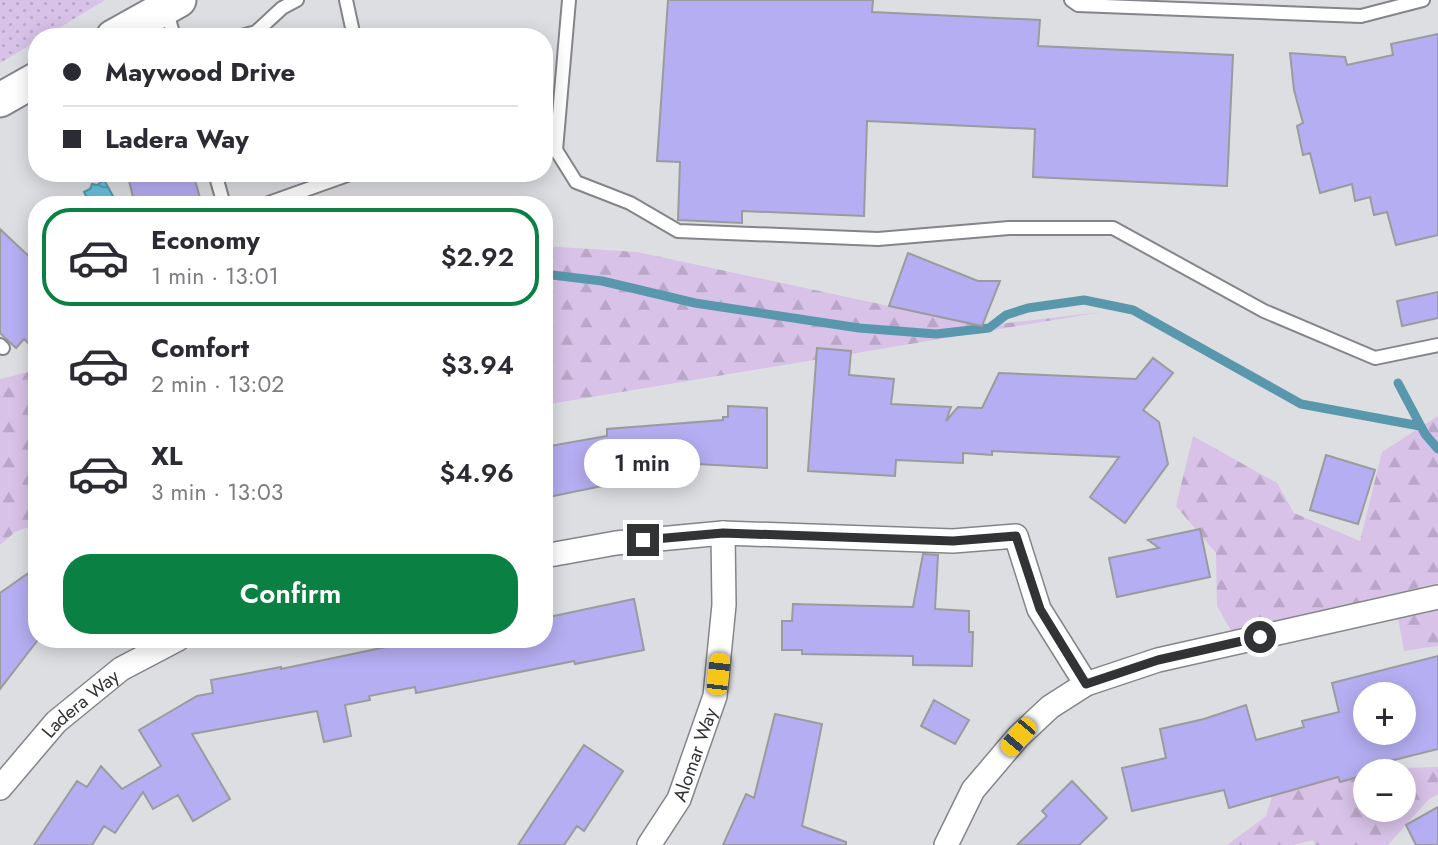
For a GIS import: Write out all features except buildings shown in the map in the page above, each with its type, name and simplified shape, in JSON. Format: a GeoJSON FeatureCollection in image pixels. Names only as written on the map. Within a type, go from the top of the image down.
{"type":"FeatureCollection","features":[{"type":"Feature","properties":{"kind":"main road"},"geometry":{"type":"LineString","coordinates":[[145,28],[173,20]]}},
{"type":"Feature","properties":{"kind":"main road"},"geometry":{"type":"LineString","coordinates":[[0,100],[28,84]]}},
{"type":"Feature","properties":{"kind":"street"},"geometry":{"type":"LineString","coordinates":[[553,554],[616,543],[723,533],[953,541],[1016,536],[1040,609],[1086,684]]}},
{"type":"Feature","properties":{"kind":"street","name":"Alomar Way"},"geometry":{"type":"LineString","coordinates":[[649,845],[679,799],[715,696],[724,605],[723,533]]}},
{"type":"Feature","properties":{"kind":"street"},"geometry":{"type":"LineString","coordinates":[[946,845],[973,790],[1018,737],[1050,707],[1086,684],[1158,660],[1438,597]]}},
{"type":"Feature","properties":{"kind":"street","name":"Ladera Way"},"geometry":{"type":"LineString","coordinates":[[0,788],[56,722],[121,668],[160,648]]}},
{"type":"Feature","properties":{"kind":"lane"},"geometry":{"type":"LineString","coordinates":[[260,28],[282,8],[297,0]]}},
{"type":"Feature","properties":{"kind":"lane"},"geometry":{"type":"LineString","coordinates":[[346,0],[352,28]]}},
{"type":"Feature","properties":{"kind":"lane"},"geometry":{"type":"LineString","coordinates":[[569,0],[556,150],[576,182],[631,204],[678,231],[878,239],[1009,228],[1113,228],[1264,311],[1375,358],[1438,345]]}},
{"type":"Feature","properties":{"kind":"lane"},"geometry":{"type":"LineString","coordinates":[[1071,0],[1078,5],[1361,16],[1423,0]]}},
{"type":"Feature","properties":{"kind":"lane"},"geometry":{"type":"LineString","coordinates":[[288,196],[328,182]]}},
{"type":"Feature","properties":{"kind":"green space"},"geometry":{"type":"Polygon","coordinates":[[[0,0],[105,0],[59,28],[28,28],[28,46],[0,63],[0,0]]]}},
{"type":"Feature","properties":{"kind":"green space"},"geometry":{"type":"Polygon","coordinates":[[[553,247],[637,252],[982,326],[1102,312],[553,404],[553,247]]]}},
{"type":"Feature","properties":{"kind":"green space"},"geometry":{"type":"Polygon","coordinates":[[[28,372],[28,527],[15,532],[0,545],[0,379],[28,372]]]}},
{"type":"Feature","properties":{"kind":"green space"},"geometry":{"type":"Polygon","coordinates":[[[1438,416],[1438,583],[1232,632],[1217,606],[1216,553],[1176,506],[1193,436],[1277,483],[1294,513],[1360,541],[1382,452],[1438,416]]]}},
{"type":"Feature","properties":{"kind":"green space"},"geometry":{"type":"Polygon","coordinates":[[[1438,608],[1438,646],[1404,651],[1398,618],[1438,608]]]}},
{"type":"Feature","properties":{"kind":"green space"},"geometry":{"type":"Polygon","coordinates":[[[1281,766],[1321,770],[1353,769],[1353,822],[1408,822],[1388,845],[1315,845],[1313,840],[1293,845],[1227,845],[1266,816],[1281,766]]]}},
{"type":"Feature","properties":{"kind":"green space"},"geometry":{"type":"Polygon","coordinates":[[[1438,767],[1438,794],[1428,800],[1416,814],[1416,768],[1438,767]]]}},
{"type":"Feature","properties":{"kind":"water"},"geometry":{"type":"Polygon","coordinates":[[[105,182],[113,196],[86,196],[84,192],[90,189],[92,184],[105,182]]]}},
{"type":"Feature","properties":{"kind":"waterway"},"geometry":{"type":"LineString","coordinates":[[553,275],[602,281],[695,303],[859,328],[936,334],[989,328],[1006,315],[1028,308],[1084,300],[1133,310],[1301,404],[1420,426]]}},
{"type":"Feature","properties":{"kind":"waterway"},"geometry":{"type":"LineString","coordinates":[[1398,383],[1425,434],[1438,449]]}},
{"type":"Feature","properties":{"kind":"route"},"geometry":{"type":"LineString","coordinates":[[643,540],[723,533],[953,541],[1016,536],[1040,609],[1086,684],[1158,660],[1260,637]]}}]}
